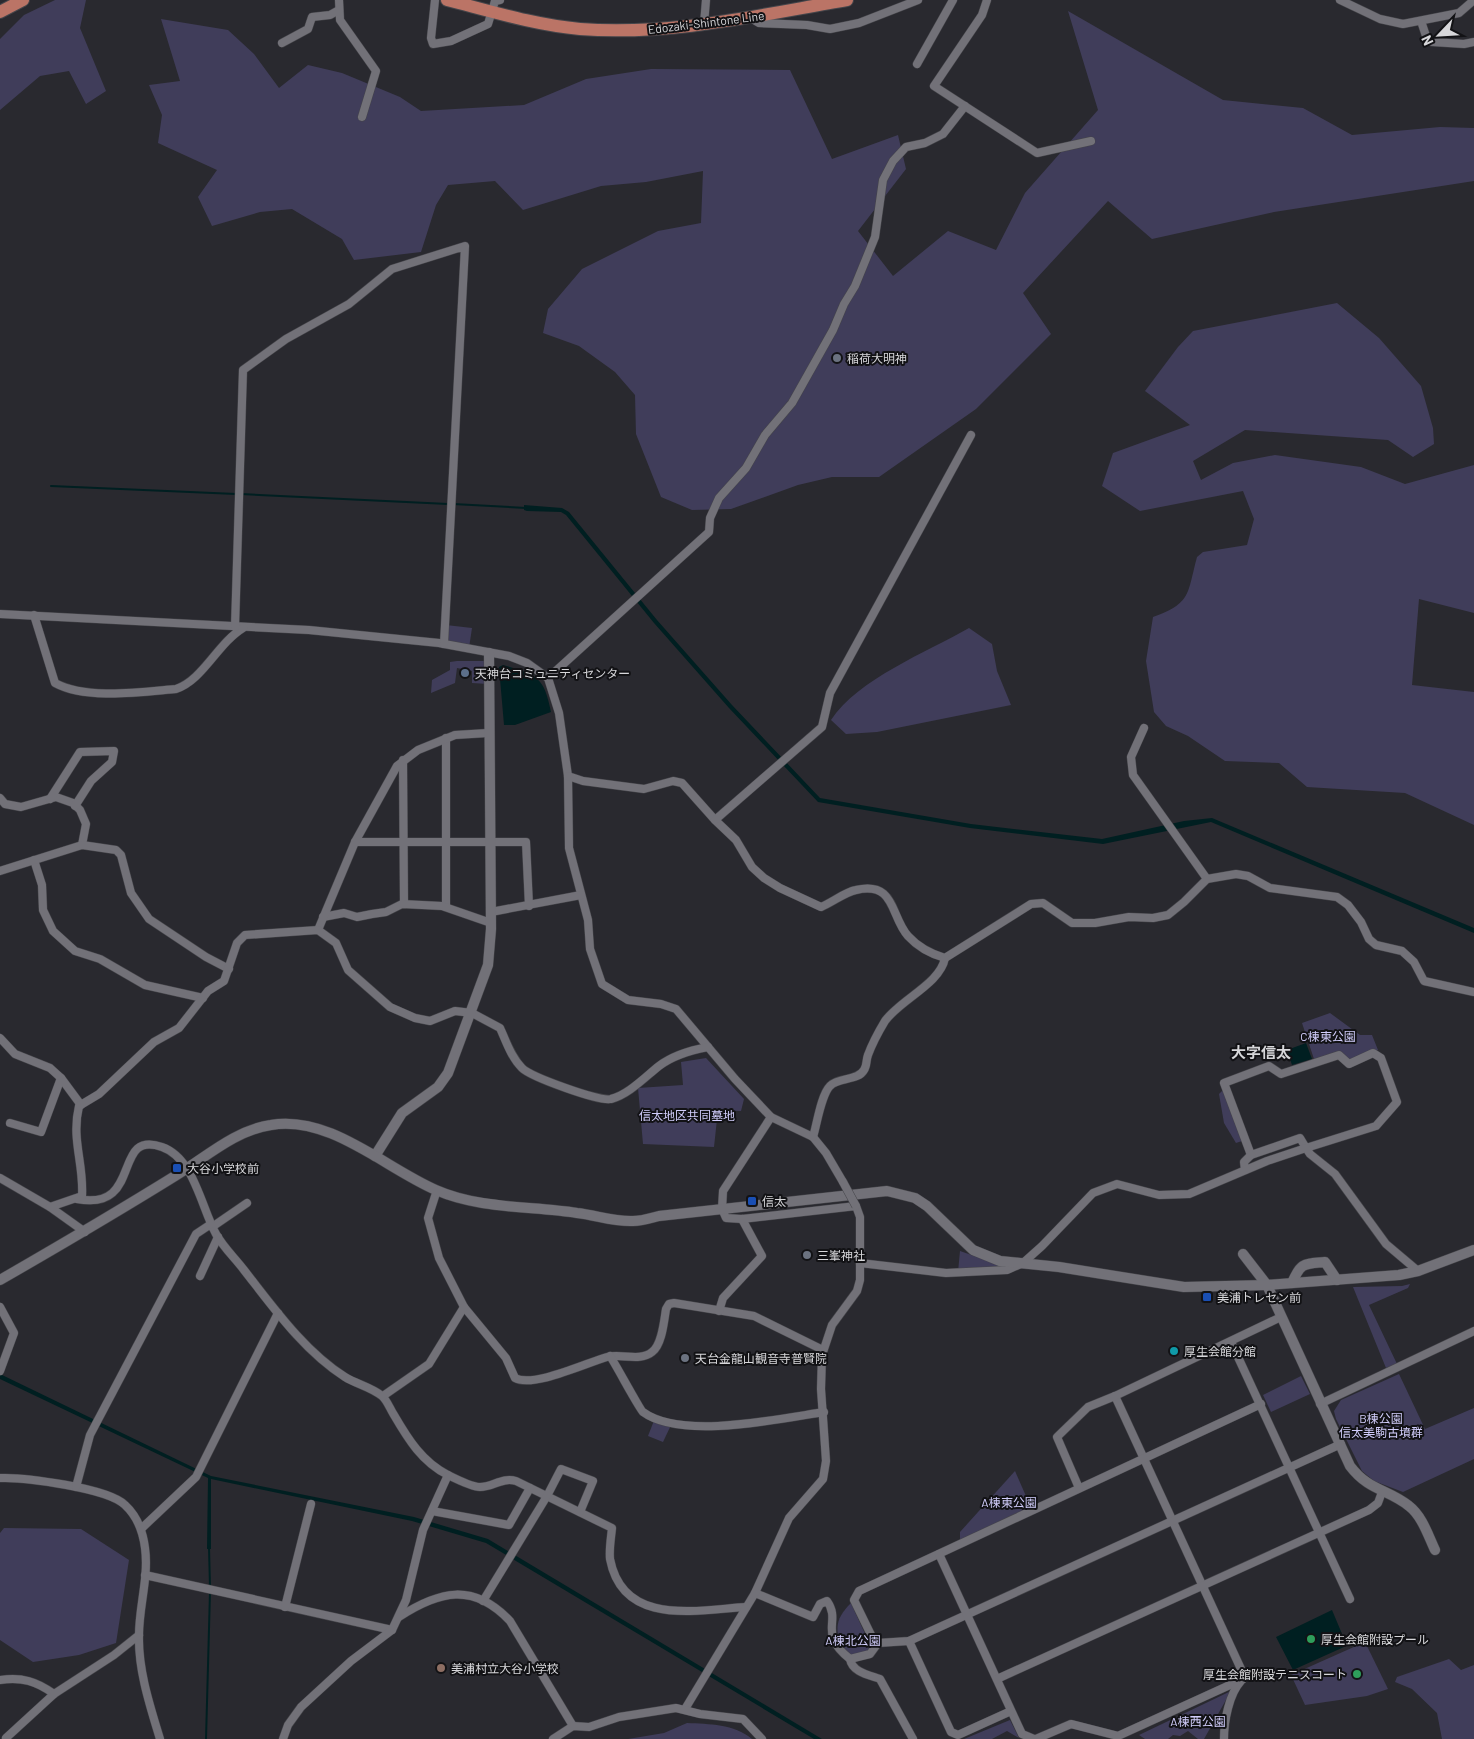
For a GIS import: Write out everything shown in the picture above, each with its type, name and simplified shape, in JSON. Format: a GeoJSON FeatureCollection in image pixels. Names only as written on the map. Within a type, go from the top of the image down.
{"type":"FeatureCollection","features":[{"type":"Feature","properties":{"kind":"main road"},"geometry":{"type":"LineString","coordinates":[[0,12],[23,0]]}},
{"type":"Feature","properties":{"kind":"main road","name":"Edozaki-Shintone Line"},"geometry":{"type":"LineString","coordinates":[[447,0],[555,25],[635,30],[704,24],[847,0]]}},
{"type":"Feature","properties":{"kind":"street"},"geometry":{"type":"LineString","coordinates":[[339,0],[340,20],[376,72],[362,117]]}},
{"type":"Feature","properties":{"kind":"street"},"geometry":{"type":"LineString","coordinates":[[436,0],[431,38],[433,44],[451,42],[488,24],[496,2],[500,0]]}},
{"type":"Feature","properties":{"kind":"street"},"geometry":{"type":"LineString","coordinates":[[704,24],[706,0]]}},
{"type":"Feature","properties":{"kind":"street"},"geometry":{"type":"LineString","coordinates":[[748,17],[759,23],[807,25],[830,29],[859,23],[918,0]]}},
{"type":"Feature","properties":{"kind":"street"},"geometry":{"type":"LineString","coordinates":[[917,64],[953,0]]}},
{"type":"Feature","properties":{"kind":"street"},"geometry":{"type":"LineString","coordinates":[[987,0],[982,15],[934,86],[1037,153],[1091,141]]}},
{"type":"Feature","properties":{"kind":"street"},"geometry":{"type":"LineString","coordinates":[[1340,0],[1380,19],[1403,24],[1459,14],[1474,0]]}},
{"type":"Feature","properties":{"kind":"street"},"geometry":{"type":"LineString","coordinates":[[282,43],[308,29],[312,17],[330,15],[339,10]]}},
{"type":"Feature","properties":{"kind":"street"},"geometry":{"type":"LineString","coordinates":[[1421,21],[1426,36],[1432,42],[1464,44],[1474,42]]}},
{"type":"Feature","properties":{"kind":"street"},"geometry":{"type":"LineString","coordinates":[[548,678],[710,532],[710,518],[719,498],[746,468],[765,435],[792,403],[855,286],[875,237],[883,180],[893,161],[906,147],[925,143],[943,134],[964,106]]}},
{"type":"Feature","properties":{"kind":"street"},"geometry":{"type":"LineString","coordinates":[[34,615],[55,682],[62,686],[94,693],[176,689],[188,685],[239,627],[243,370],[286,339],[349,304],[392,269],[465,246],[444,644]]}},
{"type":"Feature","properties":{"kind":"street"},"geometry":{"type":"LineString","coordinates":[[715,820],[822,726],[830,694],[970,435]]}},
{"type":"Feature","properties":{"kind":"street"},"geometry":{"type":"LineString","coordinates":[[0,614],[239,627],[258,626],[444,644],[527,663],[548,678],[559,714],[568,776],[569,848],[588,920],[590,949],[602,984],[628,1000],[661,1004],[676,1009],[771,1116],[813,1137],[826,1153],[843,1182],[856,1206],[860,1218],[860,1280],[857,1291],[832,1325],[820,1364],[826,1461],[824,1479],[789,1518],[755,1593],[685,1709]]}},
{"type":"Feature","properties":{"kind":"street"},"geometry":{"type":"LineString","coordinates":[[375,1156],[402,1113],[432,1092],[444,1080],[472,1014],[488,966],[491,918],[488,733],[489,653]]}},
{"type":"Feature","properties":{"kind":"street"},"geometry":{"type":"LineString","coordinates":[[1144,728],[1131,756],[1134,775],[1138,778],[1206,879]]}},
{"type":"Feature","properties":{"kind":"street"},"geometry":{"type":"LineString","coordinates":[[318,930],[355,842],[386,782],[403,760],[418,750],[455,735],[488,733]]}},
{"type":"Feature","properties":{"kind":"street"},"geometry":{"type":"LineString","coordinates":[[446,738],[446,907]]}},
{"type":"Feature","properties":{"kind":"street"},"geometry":{"type":"LineString","coordinates":[[50,798],[80,752],[114,751],[112,762],[91,781],[76,806]]}},
{"type":"Feature","properties":{"kind":"street"},"geometry":{"type":"LineString","coordinates":[[403,760],[404,904]]}},
{"type":"Feature","properties":{"kind":"street"},"geometry":{"type":"LineString","coordinates":[[568,776],[583,781],[644,789],[672,781],[682,783],[736,840],[752,867],[764,878],[780,888],[821,907],[855,890],[872,888],[886,895],[907,935],[932,954],[945,958],[1031,904],[1043,903],[1072,923],[1095,923],[1128,917],[1153,918],[1168,915],[1184,902],[1206,879],[1236,874],[1248,876],[1270,888],[1337,897],[1348,904],[1361,922],[1369,939],[1376,945],[1402,951],[1414,962],[1424,981],[1474,992]]}},
{"type":"Feature","properties":{"kind":"street"},"geometry":{"type":"LineString","coordinates":[[0,798],[6,804],[21,808],[50,798],[65,799],[76,806],[86,824],[82,845]]}},
{"type":"Feature","properties":{"kind":"street"},"geometry":{"type":"LineString","coordinates":[[355,842],[526,842],[529,906]]}},
{"type":"Feature","properties":{"kind":"street"},"geometry":{"type":"LineString","coordinates":[[0,871],[82,845],[116,850],[121,856],[131,893],[149,919],[206,957],[229,969]]}},
{"type":"Feature","properties":{"kind":"street"},"geometry":{"type":"LineString","coordinates":[[34,860],[42,885],[43,910],[53,931],[75,951],[100,959],[146,985],[203,998]]}},
{"type":"Feature","properties":{"kind":"street"},"geometry":{"type":"LineString","coordinates":[[323,918],[344,913],[357,917],[386,912],[404,904],[446,907],[491,918],[529,906],[581,895]]}},
{"type":"Feature","properties":{"kind":"street"},"geometry":{"type":"LineString","coordinates":[[50,1207],[82,1196],[83,1182],[74,1129],[79,1106],[99,1094],[154,1042],[179,1028],[208,991],[224,981],[237,944],[245,935],[318,930],[336,943],[348,970],[390,1007],[415,1018],[430,1021],[455,1011],[472,1014],[500,1028],[522,1069],[543,1080],[598,1099],[612,1099],[660,1065],[678,1056],[708,1047]]}},
{"type":"Feature","properties":{"kind":"street"},"geometry":{"type":"LineString","coordinates":[[813,1137],[825,1092],[831,1084],[858,1075],[864,1071],[868,1055],[885,1021],[899,1006],[934,978],[944,966],[945,958]]}},
{"type":"Feature","properties":{"kind":"street"},"geometry":{"type":"LineString","coordinates":[[0,1038],[15,1054],[50,1068],[61,1078],[81,1105]]}},
{"type":"Feature","properties":{"kind":"street"},"geometry":{"type":"LineString","coordinates":[[860,1263],[946,1273],[1007,1270],[1023,1263],[1093,1193],[1117,1184],[1160,1196],[1189,1194],[1245,1170],[1376,1126],[1397,1102],[1381,1058],[1373,1052],[1349,1064],[1339,1055],[1281,1074],[1269,1066],[1224,1083],[1251,1155]]}},
{"type":"Feature","properties":{"kind":"street"},"geometry":{"type":"LineString","coordinates":[[10,1123],[41,1132],[61,1078]]}},
{"type":"Feature","properties":{"kind":"street"},"geometry":{"type":"LineString","coordinates":[[771,1116],[727,1183],[721,1200],[726,1218],[742,1219],[856,1206]]}},
{"type":"Feature","properties":{"kind":"street"},"geometry":{"type":"LineString","coordinates":[[0,1280],[85,1232],[251,1130],[283,1123],[294,1124],[352,1141],[375,1156],[437,1190],[461,1199],[580,1213],[611,1220],[634,1222],[659,1216],[870,1192],[901,1194],[915,1198],[927,1206],[963,1241],[979,1253],[1000,1261],[1184,1286],[1267,1285],[1399,1275],[1418,1271],[1474,1250]]}},
{"type":"Feature","properties":{"kind":"street"},"geometry":{"type":"LineString","coordinates":[[1245,1170],[1244,1162],[1251,1155],[1300,1138],[1310,1154],[1334,1174],[1386,1244],[1418,1271]]}},
{"type":"Feature","properties":{"kind":"street"},"geometry":{"type":"LineString","coordinates":[[77,1199],[94,1202],[113,1192],[121,1185],[130,1157],[136,1149],[144,1145],[162,1147],[179,1156],[188,1168],[218,1237],[278,1313],[306,1344],[344,1376],[383,1396],[423,1459],[448,1476],[480,1487],[507,1478],[612,1528],[610,1558],[616,1577],[634,1599],[650,1607],[682,1612],[746,1606]]}},
{"type":"Feature","properties":{"kind":"street"},"geometry":{"type":"LineString","coordinates":[[0,1178],[50,1207],[85,1232]]}},
{"type":"Feature","properties":{"kind":"street"},"geometry":{"type":"LineString","coordinates":[[437,1190],[428,1218],[439,1258],[464,1306],[506,1358],[515,1378],[520,1381],[536,1380],[610,1356],[645,1356],[653,1352],[669,1304],[754,1316],[823,1350]]}},
{"type":"Feature","properties":{"kind":"street"},"geometry":{"type":"LineString","coordinates":[[76,1487],[94,1427],[196,1234],[248,1203]]}},
{"type":"Feature","properties":{"kind":"street"},"geometry":{"type":"LineString","coordinates":[[719,1310],[722,1298],[762,1256],[742,1219]]}},
{"type":"Feature","properties":{"kind":"street"},"geometry":{"type":"LineString","coordinates":[[200,1276],[218,1237]]}},
{"type":"Feature","properties":{"kind":"street"},"geometry":{"type":"LineString","coordinates":[[1242,1254],[1267,1285],[1350,1466],[1358,1476],[1382,1492],[1398,1498],[1410,1506],[1420,1518],[1435,1550]]}},
{"type":"Feature","properties":{"kind":"street"},"geometry":{"type":"LineString","coordinates":[[1292,1283],[1300,1266],[1325,1262],[1337,1280]]}},
{"type":"Feature","properties":{"kind":"street"},"geometry":{"type":"LineString","coordinates":[[383,1396],[428,1364],[464,1306]]}},
{"type":"Feature","properties":{"kind":"street"},"geometry":{"type":"LineString","coordinates":[[0,1307],[14,1333],[1,1369]]}},
{"type":"Feature","properties":{"kind":"street"},"geometry":{"type":"LineString","coordinates":[[142,1528],[196,1477],[278,1313]]}},
{"type":"Feature","properties":{"kind":"street"},"geometry":{"type":"LineString","coordinates":[[1079,1488],[1057,1438],[1088,1407],[1231,1342],[1281,1317]]}},
{"type":"Feature","properties":{"kind":"street"},"geometry":{"type":"LineString","coordinates":[[1320,1404],[1474,1331]]}},
{"type":"Feature","properties":{"kind":"street"},"geometry":{"type":"LineString","coordinates":[[1231,1342],[1350,1599]]}},
{"type":"Feature","properties":{"kind":"street"},"geometry":{"type":"LineString","coordinates":[[610,1356],[643,1412],[672,1423],[691,1426],[714,1426],[824,1412]]}},
{"type":"Feature","properties":{"kind":"street"},"geometry":{"type":"LineString","coordinates":[[1115,1396],[1241,1669],[1243,1679]]}},
{"type":"Feature","properties":{"kind":"street"},"geometry":{"type":"LineString","coordinates":[[1261,1404],[859,1592],[854,1600],[873,1640],[878,1642],[909,1641],[967,1617],[1341,1444]]}},
{"type":"Feature","properties":{"kind":"street"},"geometry":{"type":"LineString","coordinates":[[483,1601],[547,1496],[561,1469],[593,1481],[580,1512]]}},
{"type":"Feature","properties":{"kind":"street"},"geometry":{"type":"LineString","coordinates":[[283,1739],[288,1725],[301,1707],[351,1661],[392,1630],[406,1600],[424,1528],[448,1476]]}},
{"type":"Feature","properties":{"kind":"street"},"geometry":{"type":"LineString","coordinates":[[0,1478],[28,1478],[76,1487],[124,1504],[142,1528],[146,1550],[138,1635],[141,1665],[160,1739]]}},
{"type":"Feature","properties":{"kind":"street"},"geometry":{"type":"LineString","coordinates":[[432,1511],[508,1525],[530,1488]]}},
{"type":"Feature","properties":{"kind":"street"},"geometry":{"type":"LineString","coordinates":[[997,1679],[1369,1510],[1378,1503],[1382,1492]]}},
{"type":"Feature","properties":{"kind":"street"},"geometry":{"type":"LineString","coordinates":[[285,1607],[312,1504]]}},
{"type":"Feature","properties":{"kind":"street"},"geometry":{"type":"LineString","coordinates":[[939,1554],[1022,1734],[1035,1739],[1070,1724],[1118,1736],[1243,1679]]}},
{"type":"Feature","properties":{"kind":"street"},"geometry":{"type":"LineString","coordinates":[[145,1575],[392,1630]]}},
{"type":"Feature","properties":{"kind":"street"},"geometry":{"type":"LineString","coordinates":[[755,1593],[812,1617],[820,1604],[827,1601],[831,1607],[831,1637],[837,1649],[850,1659],[850,1663],[859,1672],[880,1679],[913,1739]]}},
{"type":"Feature","properties":{"kind":"street"},"geometry":{"type":"LineString","coordinates":[[399,1617],[436,1596],[465,1595],[499,1609],[510,1621],[573,1726]]}},
{"type":"Feature","properties":{"kind":"street"},"geometry":{"type":"LineString","coordinates":[[4,1737],[54,1694],[114,1655],[138,1635]]}},
{"type":"Feature","properties":{"kind":"street"},"geometry":{"type":"LineString","coordinates":[[909,1641],[951,1732],[958,1735],[1012,1711]]}},
{"type":"Feature","properties":{"kind":"street"},"geometry":{"type":"LineString","coordinates":[[850,1659],[870,1654],[878,1642]]}},
{"type":"Feature","properties":{"kind":"street"},"geometry":{"type":"LineString","coordinates":[[0,1680],[18,1678],[40,1684],[54,1694]]}},
{"type":"Feature","properties":{"kind":"street"},"geometry":{"type":"LineString","coordinates":[[1224,1739],[1224,1725],[1236,1687],[1243,1679]]}},
{"type":"Feature","properties":{"kind":"street"},"geometry":{"type":"LineString","coordinates":[[554,1739],[573,1726],[589,1727],[626,1716],[676,1708],[700,1714],[743,1719],[762,1739]]}},
{"type":"Feature","properties":{"kind":"green space"},"geometry":{"type":"Polygon","coordinates":[[[55,0],[86,0],[80,28],[106,91],[86,104],[69,71],[40,76],[0,110],[0,39],[24,15],[55,0]]]}},
{"type":"Feature","properties":{"kind":"green space"},"geometry":{"type":"Polygon","coordinates":[[[1068,11],[1223,100],[1303,108],[1352,135],[1440,127],[1474,128],[1474,181],[1274,212],[1152,239],[1108,201],[1023,293],[1051,334],[976,409],[879,477],[832,477],[798,485],[731,509],[692,510],[661,497],[636,434],[635,395],[615,372],[579,346],[543,333],[548,309],[582,269],[658,231],[701,223],[703,171],[646,182],[601,186],[523,210],[495,181],[448,185],[436,205],[421,252],[354,260],[342,239],[292,209],[260,212],[212,226],[198,197],[217,170],[158,143],[162,115],[149,85],[180,81],[161,19],[228,30],[254,54],[279,88],[308,65],[342,73],[400,97],[421,111],[524,105],[586,79],[651,69],[790,70],[832,159],[898,135],[906,169],[858,231],[893,276],[948,231],[996,250],[1025,193],[1098,110],[1068,11]]]}},
{"type":"Feature","properties":{"kind":"green space"},"geometry":{"type":"Polygon","coordinates":[[[1337,303],[1379,338],[1421,386],[1433,428],[1434,444],[1413,457],[1388,440],[1245,430],[1193,461],[1201,480],[1233,463],[1275,455],[1361,467],[1405,484],[1474,465],[1474,613],[1419,599],[1412,685],[1474,692],[1474,825],[1405,793],[1307,787],[1279,763],[1225,761],[1188,736],[1166,726],[1154,712],[1146,661],[1153,617],[1175,607],[1186,596],[1197,557],[1203,552],[1247,545],[1254,519],[1243,491],[1140,511],[1102,486],[1113,453],[1190,425],[1145,391],[1178,347],[1193,331],[1337,303]]]}},
{"type":"Feature","properties":{"kind":"green space"},"geometry":{"type":"Polygon","coordinates":[[[446,625],[472,628],[469,648],[444,644],[446,625]]]}},
{"type":"Feature","properties":{"kind":"green space"},"geometry":{"type":"Polygon","coordinates":[[[969,628],[992,644],[997,671],[1011,705],[877,732],[846,734],[831,720],[843,705],[875,679],[969,628]]]}},
{"type":"Feature","properties":{"kind":"green space"},"geometry":{"type":"Polygon","coordinates":[[[489,661],[488,684],[472,683],[472,671],[457,668],[455,683],[431,693],[432,680],[450,670],[450,662],[489,661]]]}},
{"type":"Feature","properties":{"kind":"green space","name":"C棟東公園"},"geometry":{"type":"Polygon","coordinates":[[[1330,1013],[1360,1035],[1372,1035],[1378,1050],[1349,1064],[1339,1055],[1315,1062],[1302,1023],[1330,1013]]]}},
{"type":"Feature","properties":{"kind":"green space","name":"信太地区共同墓地"},"geometry":{"type":"Polygon","coordinates":[[[706,1058],[744,1099],[741,1111],[718,1110],[714,1147],[643,1144],[638,1088],[683,1085],[681,1062],[706,1058]]]}},
{"type":"Feature","properties":{"kind":"green space"},"geometry":{"type":"Polygon","coordinates":[[[1225,1088],[1245,1140],[1236,1143],[1224,1123],[1219,1094],[1225,1088]]]}},
{"type":"Feature","properties":{"kind":"green space"},"geometry":{"type":"Polygon","coordinates":[[[960,1251],[1003,1266],[999,1271],[958,1272],[960,1251]]]}},
{"type":"Feature","properties":{"kind":"green space"},"geometry":{"type":"Polygon","coordinates":[[[1410,1284],[1408,1288],[1369,1305],[1397,1364],[1386,1368],[1353,1287],[1402,1286],[1410,1284]]]}},
{"type":"Feature","properties":{"kind":"green space","name":"B棟公園 信太美駒古墳群"},"geometry":{"type":"Polygon","coordinates":[[[1399,1374],[1425,1429],[1474,1408],[1474,1459],[1403,1492],[1374,1481],[1362,1471],[1336,1419],[1334,1411],[1341,1400],[1399,1374]]]}},
{"type":"Feature","properties":{"kind":"green space"},"geometry":{"type":"Polygon","coordinates":[[[1301,1376],[1310,1394],[1271,1412],[1263,1395],[1301,1376]]]}},
{"type":"Feature","properties":{"kind":"green space"},"geometry":{"type":"Polygon","coordinates":[[[655,1418],[672,1423],[663,1442],[648,1436],[655,1418]]]}},
{"type":"Feature","properties":{"kind":"green space","name":"A棟東公園"},"geometry":{"type":"Polygon","coordinates":[[[1015,1471],[1032,1510],[960,1544],[960,1532],[1015,1471]]]}},
{"type":"Feature","properties":{"kind":"green space"},"geometry":{"type":"Polygon","coordinates":[[[4,1528],[81,1529],[129,1560],[116,1643],[79,1655],[33,1662],[0,1640],[0,1533],[4,1528]]]}},
{"type":"Feature","properties":{"kind":"green space","name":"A棟北公園"},"geometry":{"type":"Polygon","coordinates":[[[851,1603],[871,1647],[869,1652],[858,1658],[845,1654],[838,1633],[841,1615],[851,1603]]]}},
{"type":"Feature","properties":{"kind":"green space"},"geometry":{"type":"Polygon","coordinates":[[[1365,1642],[1388,1689],[1367,1696],[1305,1705],[1291,1675],[1365,1642]]]}},
{"type":"Feature","properties":{"kind":"green space"},"geometry":{"type":"Polygon","coordinates":[[[1449,1659],[1461,1670],[1474,1665],[1474,1739],[1442,1739],[1437,1713],[1412,1689],[1395,1682],[1397,1677],[1449,1659]]]}},
{"type":"Feature","properties":{"kind":"green space","name":"A棟西公園"},"geometry":{"type":"Polygon","coordinates":[[[1231,1691],[1204,1739],[1198,1739],[1188,1731],[1180,1736],[1173,1735],[1168,1739],[1145,1739],[1139,1735],[1231,1691]]]}},
{"type":"Feature","properties":{"kind":"green space"},"geometry":{"type":"Polygon","coordinates":[[[1010,1720],[1019,1738],[1007,1731],[992,1739],[964,1739],[1010,1720]]]}},
{"type":"Feature","properties":{"kind":"green space"},"geometry":{"type":"Polygon","coordinates":[[[687,1723],[729,1728],[737,1730],[752,1739],[628,1739],[664,1733],[687,1723]]]}},
{"type":"Feature","properties":{"kind":"shaded area"},"geometry":{"type":"Polygon","coordinates":[[[524,505],[562,508],[569,512],[657,620],[732,705],[820,798],[971,824],[1102,839],[1184,821],[1212,818],[1474,928],[1474,933],[1211,822],[1103,844],[970,828],[818,802],[729,708],[654,623],[566,515],[561,512],[527,511],[524,510],[524,505]]]}},
{"type":"Feature","properties":{"kind":"shaded area"},"geometry":{"type":"Polygon","coordinates":[[[503,665],[524,671],[537,679],[545,691],[551,712],[515,725],[504,725],[499,667],[503,665]]]}},
{"type":"Feature","properties":{"kind":"shaded area"},"geometry":{"type":"Polygon","coordinates":[[[1306,1043],[1312,1059],[1292,1065],[1287,1050],[1306,1043]]]}},
{"type":"Feature","properties":{"kind":"shaded area"},"geometry":{"type":"Polygon","coordinates":[[[0,1374],[211,1476],[414,1517],[488,1539],[822,1739],[814,1739],[486,1543],[412,1521],[211,1479],[211,1549],[207,1549],[208,1478],[0,1379],[0,1374]]]}},
{"type":"Feature","properties":{"kind":"shaded area","name":"厚生会館附設プール"},"geometry":{"type":"Polygon","coordinates":[[[1332,1610],[1345,1641],[1342,1642],[1344,1647],[1293,1670],[1276,1637],[1332,1610]]]}},
{"type":"Feature","properties":{"kind":"waterway"},"geometry":{"type":"LineString","coordinates":[[51,486],[236,494]]}},
{"type":"Feature","properties":{"kind":"waterway"},"geometry":{"type":"LineString","coordinates":[[241,494],[448,504]]}},
{"type":"Feature","properties":{"kind":"waterway"},"geometry":{"type":"LineString","coordinates":[[453,504],[526,508]]}},
{"type":"Feature","properties":{"kind":"waterway"},"geometry":{"type":"LineString","coordinates":[[209,1547],[210,1587]]}},
{"type":"Feature","properties":{"kind":"waterway"},"geometry":{"type":"LineString","coordinates":[[206,1739],[210,1592]]}},
{"type":"Feature","properties":{"kind":"place","name":"稲荷大明神"},"geometry":{"type":"Point","coordinates":[837,358]}},
{"type":"Feature","properties":{"kind":"place","name":"天神台コミュニティセンター"},"geometry":{"type":"Point","coordinates":[465,673]}},
{"type":"Feature","properties":{"kind":"place","name":"大谷小学校前"},"geometry":{"type":"Point","coordinates":[177,1168]}},
{"type":"Feature","properties":{"kind":"place","name":"信太"},"geometry":{"type":"Point","coordinates":[752,1201]}},
{"type":"Feature","properties":{"kind":"place","name":"三峯神社"},"geometry":{"type":"Point","coordinates":[807,1255]}},
{"type":"Feature","properties":{"kind":"place","name":"美浦トレセン前"},"geometry":{"type":"Point","coordinates":[1207,1297]}},
{"type":"Feature","properties":{"kind":"place","name":"厚生会館分館"},"geometry":{"type":"Point","coordinates":[1174,1351]}},
{"type":"Feature","properties":{"kind":"place","name":"天台金龍山観音寺普賢院"},"geometry":{"type":"Point","coordinates":[685,1358]}},
{"type":"Feature","properties":{"kind":"place","name":"厚生会館附設プール"},"geometry":{"type":"Point","coordinates":[1311,1639]}},
{"type":"Feature","properties":{"kind":"place","name":"美浦村立大谷小学校"},"geometry":{"type":"Point","coordinates":[441,1668]}},
{"type":"Feature","properties":{"kind":"place","name":"厚生会館附設テニスコート"},"geometry":{"type":"Point","coordinates":[1357,1674]}},
{"type":"Feature","properties":{"kind":"district","name":"大字信太"},"geometry":{"type":"Point","coordinates":[1261,1052]}}]}
